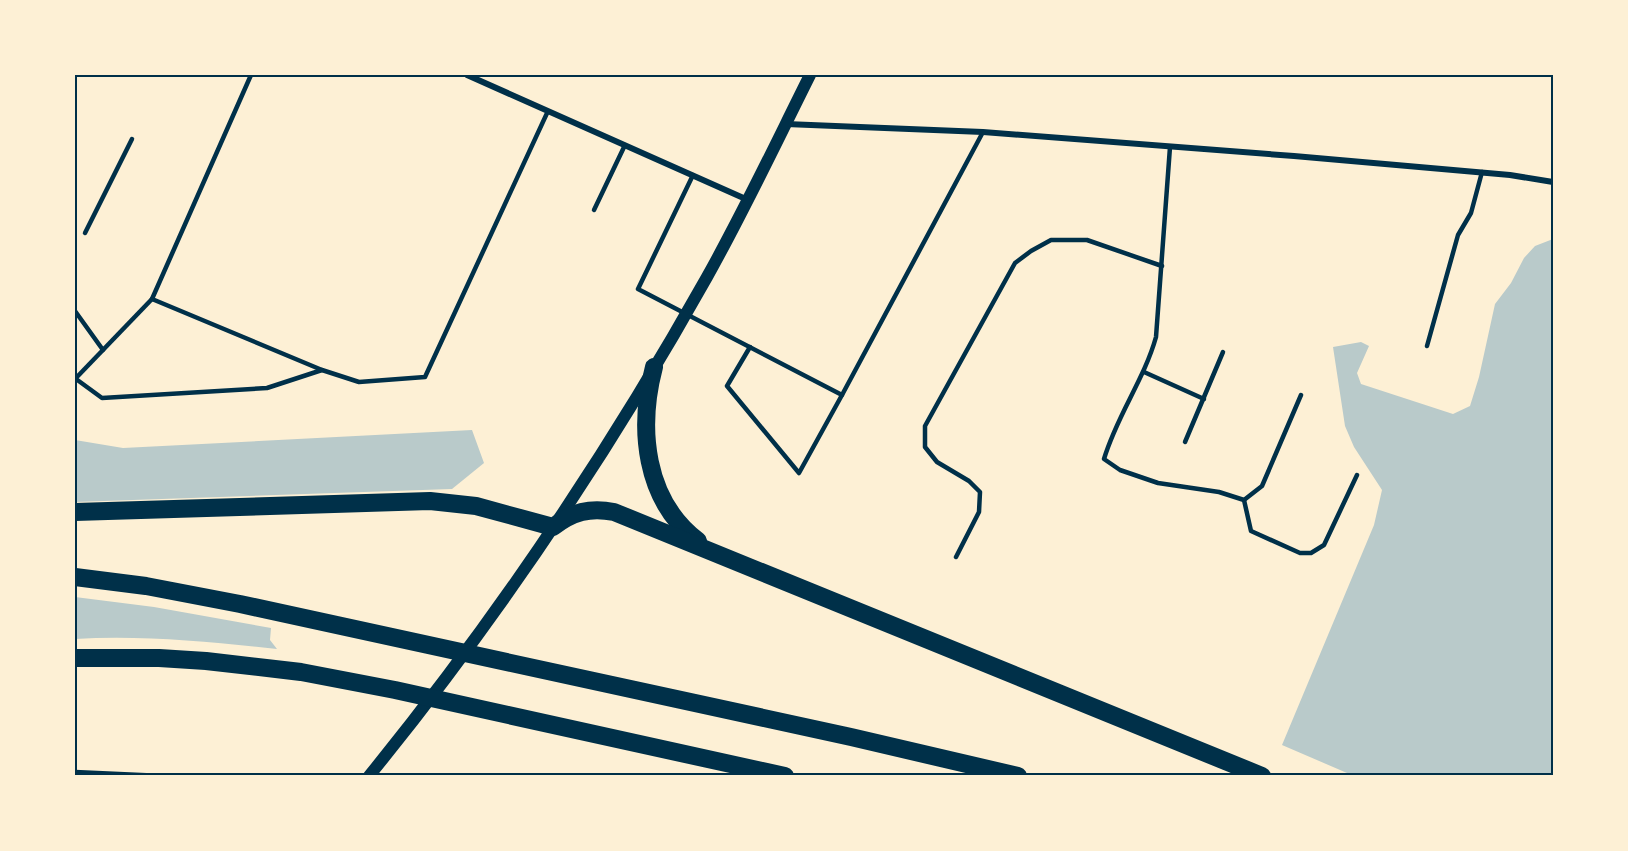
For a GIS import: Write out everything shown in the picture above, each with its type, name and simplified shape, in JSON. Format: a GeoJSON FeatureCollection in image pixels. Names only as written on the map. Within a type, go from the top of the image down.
{"type":"FeatureCollection","features":[{"type":"Feature","properties":{"kind":"highway"},"geometry":{"type":"LineString","coordinates":[[654,367],[646,400],[645,426],[647,451],[659,491],[670,512],[684,529],[702,544],[722,556]]}},
{"type":"Feature","properties":{"kind":"highway"},"geometry":{"type":"LineString","coordinates":[[75,512],[430,501],[476,506],[553,527],[577,513],[586,510],[604,510],[623,515],[1262,776]]}},
{"type":"Feature","properties":{"kind":"highway"},"geometry":{"type":"LineString","coordinates":[[75,577],[146,586],[240,604],[851,737],[1018,776]]}},
{"type":"Feature","properties":{"kind":"highway"},"geometry":{"type":"LineString","coordinates":[[75,658],[194,660],[301,672],[395,690],[785,776]]}},
{"type":"Feature","properties":{"kind":"main road"},"geometry":{"type":"LineString","coordinates":[[369,776],[508,592],[599,458],[686,314],[748,200],[810,75]]}},
{"type":"Feature","properties":{"kind":"street"},"geometry":{"type":"LineString","coordinates":[[467,75],[748,200]]}},
{"type":"Feature","properties":{"kind":"street"},"geometry":{"type":"LineString","coordinates":[[786,124],[983,132],[1482,172],[1553,182]]}},
{"type":"Feature","properties":{"kind":"lane"},"geometry":{"type":"LineString","coordinates":[[251,75],[152,299],[75,379],[102,398],[267,388],[321,370]]}},
{"type":"Feature","properties":{"kind":"lane"},"geometry":{"type":"LineString","coordinates":[[152,299],[321,370],[359,382],[424,377],[548,111]]}},
{"type":"Feature","properties":{"kind":"lane"},"geometry":{"type":"LineString","coordinates":[[750,347],[727,386],[799,472],[983,132]]}},
{"type":"Feature","properties":{"kind":"lane"},"geometry":{"type":"LineString","coordinates":[[85,233],[132,139]]}},
{"type":"Feature","properties":{"kind":"lane"},"geometry":{"type":"LineString","coordinates":[[594,210],[625,146]]}},
{"type":"Feature","properties":{"kind":"lane"},"geometry":{"type":"LineString","coordinates":[[1170,147],[1156,337],[1144,372],[1111,433],[1104,459],[1120,471],[1158,483],[1220,492],[1244,500]]}},
{"type":"Feature","properties":{"kind":"lane"},"geometry":{"type":"LineString","coordinates":[[1427,346],[1458,235],[1471,213],[1482,172]]}},
{"type":"Feature","properties":{"kind":"lane"},"geometry":{"type":"LineString","coordinates":[[693,176],[638,289],[842,395]]}},
{"type":"Feature","properties":{"kind":"lane"},"geometry":{"type":"LineString","coordinates":[[956,557],[979,512],[980,492],[969,480],[937,462],[925,447],[925,426],[1015,263],[1051,240],[1070,239],[1087,240],[1162,266]]}},
{"type":"Feature","properties":{"kind":"lane"},"geometry":{"type":"LineString","coordinates":[[75,311],[103,350]]}},
{"type":"Feature","properties":{"kind":"lane"},"geometry":{"type":"LineString","coordinates":[[1185,442],[1223,352]]}},
{"type":"Feature","properties":{"kind":"lane"},"geometry":{"type":"LineString","coordinates":[[1144,372],[1204,399]]}},
{"type":"Feature","properties":{"kind":"lane"},"geometry":{"type":"LineString","coordinates":[[1244,500],[1262,486],[1301,395]]}},
{"type":"Feature","properties":{"kind":"lane"},"geometry":{"type":"LineString","coordinates":[[1244,500],[1251,531],[1300,553],[1311,553],[1324,545],[1357,475]]}},
{"type":"Feature","properties":{"kind":"lane"},"geometry":{"type":"LineString","coordinates":[[75,772],[163,776]]}},
{"type":"Feature","properties":{"kind":"shaded area"},"geometry":{"type":"Polygon","coordinates":[[[1553,239],[1553,776],[1354,776],[1282,745],[1374,525],[1382,490],[1354,447],[1345,426],[1333,347],[1361,342],[1369,346],[1357,373],[1361,384],[1453,414],[1470,406],[1479,377],[1495,304],[1511,283],[1524,258],[1535,246],[1553,239]]]}},
{"type":"Feature","properties":{"kind":"shaded area"},"geometry":{"type":"Polygon","coordinates":[[[472,430],[484,463],[452,489],[75,502],[75,440],[123,448],[472,430]]]}},
{"type":"Feature","properties":{"kind":"shaded area"},"geometry":{"type":"Polygon","coordinates":[[[75,597],[154,607],[271,628],[270,640],[277,649],[151,639],[75,639],[75,597]]]}}]}
